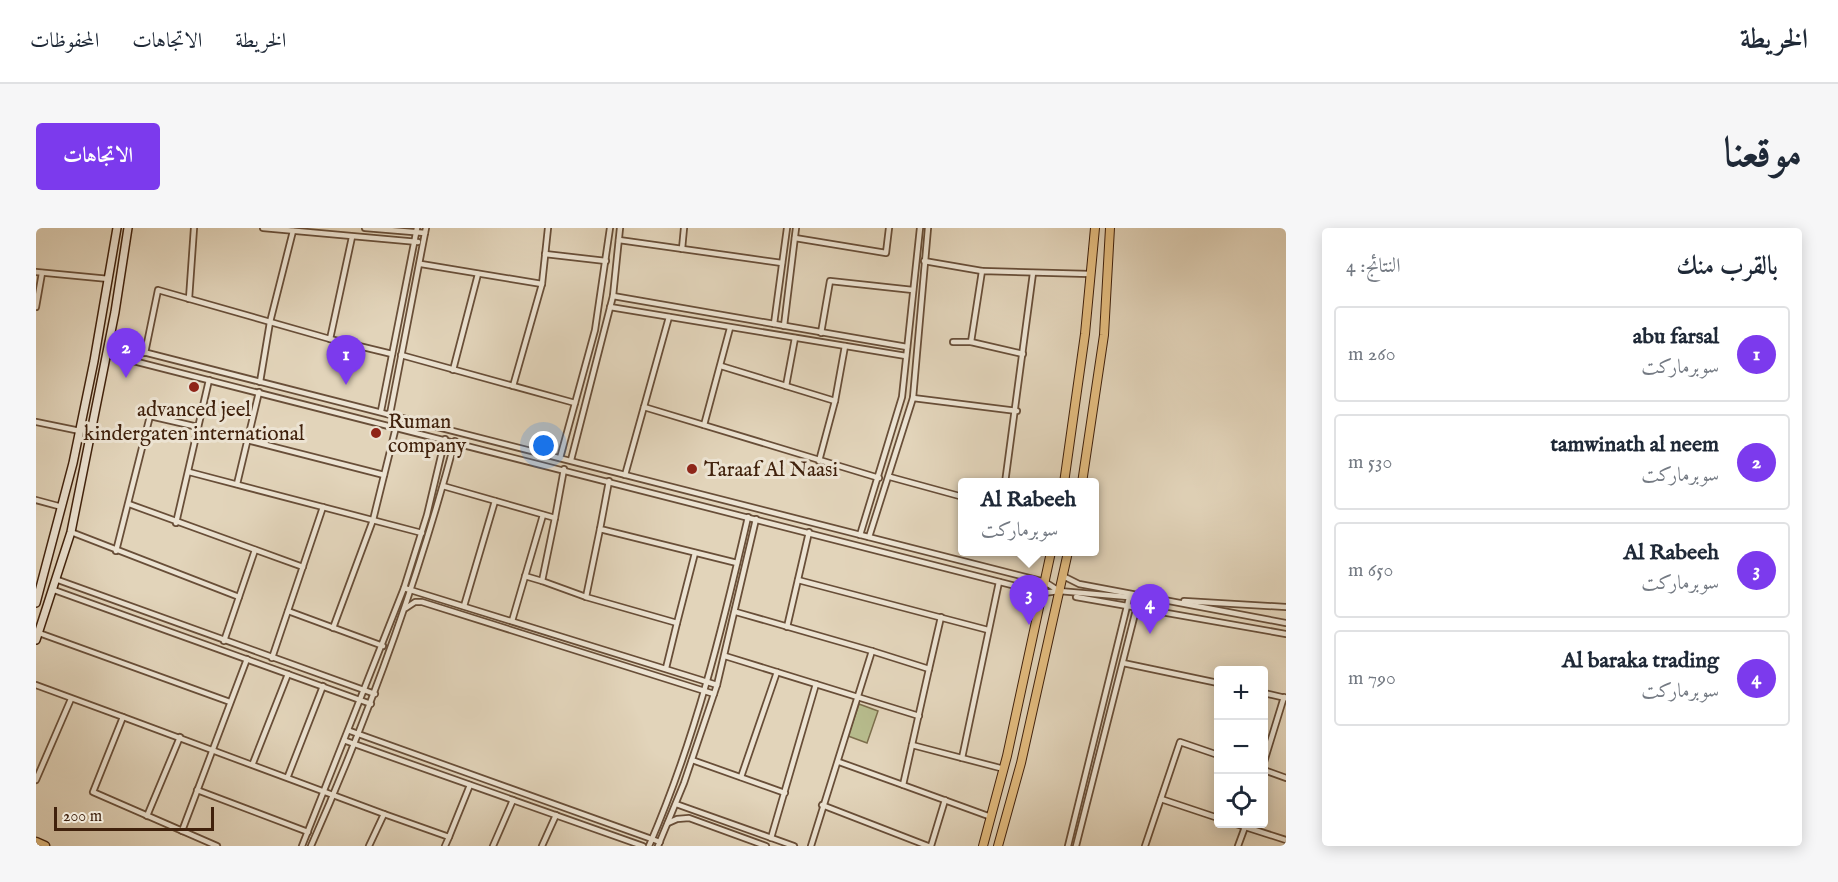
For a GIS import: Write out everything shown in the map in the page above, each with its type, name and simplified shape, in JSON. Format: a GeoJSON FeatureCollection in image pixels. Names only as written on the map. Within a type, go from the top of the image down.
{"type":"FeatureCollection","features":[{"type":"Feature","properties":{"kind":"highway"},"geometry":{"type":"LineString","coordinates":[[36,842],[45,846]]}},
{"type":"Feature","properties":{"kind":"main road"},"geometry":{"type":"LineString","coordinates":[[36,603],[39,587],[45,578],[80,431],[117,228]]}},
{"type":"Feature","properties":{"kind":"main road"},"geometry":{"type":"LineString","coordinates":[[37,636],[58,580],[71,532],[128,228]]}},
{"type":"Feature","properties":{"kind":"main road"},"geometry":{"type":"LineString","coordinates":[[1065,478],[1073,431],[1095,228]]}},
{"type":"Feature","properties":{"kind":"main road"},"geometry":{"type":"LineString","coordinates":[[1083,478],[1104,335],[1110,228]]}},
{"type":"Feature","properties":{"kind":"main road"},"geometry":{"type":"LineString","coordinates":[[983,846],[1004,769],[1050,556]]}},
{"type":"Feature","properties":{"kind":"main road"},"geometry":{"type":"LineString","coordinates":[[998,846],[1021,763],[1067,556]]}},
{"type":"Feature","properties":{"kind":"street"},"geometry":{"type":"LineString","coordinates":[[189,299],[194,228]]}},
{"type":"Feature","properties":{"kind":"street"},"geometry":{"type":"LineString","coordinates":[[263,228],[293,231],[314,230],[352,237],[423,243]]}},
{"type":"Feature","properties":{"kind":"street"},"geometry":{"type":"LineString","coordinates":[[365,228],[426,231],[390,414]]}},
{"type":"Feature","properties":{"kind":"street"},"geometry":{"type":"LineString","coordinates":[[513,386],[542,284],[548,228]]}},
{"type":"Feature","properties":{"kind":"street"},"geometry":{"type":"LineString","coordinates":[[560,458],[595,330],[610,228]]}},
{"type":"Feature","properties":{"kind":"street"},"geometry":{"type":"LineString","coordinates":[[571,460],[613,296],[620,228]]}},
{"type":"Feature","properties":{"kind":"street"},"geometry":{"type":"LineString","coordinates":[[681,249],[684,228]]}},
{"type":"Feature","properties":{"kind":"street"},"geometry":{"type":"LineString","coordinates":[[774,324],[787,228]]}},
{"type":"Feature","properties":{"kind":"street"},"geometry":{"type":"LineString","coordinates":[[784,326],[796,228]]}},
{"type":"Feature","properties":{"kind":"street"},"geometry":{"type":"LineString","coordinates":[[795,238],[886,253],[889,228]]}},
{"type":"Feature","properties":{"kind":"street"},"geometry":{"type":"LineString","coordinates":[[860,535],[902,397],[920,228]]}},
{"type":"Feature","properties":{"kind":"street"},"geometry":{"type":"LineString","coordinates":[[869,537],[890,477],[913,398],[928,228]]}},
{"type":"Feature","properties":{"kind":"street"},"geometry":{"type":"LineString","coordinates":[[381,411],[416,230]]}},
{"type":"Feature","properties":{"kind":"street"},"geometry":{"type":"LineString","coordinates":[[260,382],[270,322],[293,231]]}},
{"type":"Feature","properties":{"kind":"street"},"geometry":{"type":"LineString","coordinates":[[330,339],[352,237]]}},
{"type":"Feature","properties":{"kind":"street"},"geometry":{"type":"LineString","coordinates":[[619,240],[782,263]]}},
{"type":"Feature","properties":{"kind":"street"},"geometry":{"type":"LineString","coordinates":[[545,254],[606,261]]}},
{"type":"Feature","properties":{"kind":"street"},"geometry":{"type":"LineString","coordinates":[[924,261],[982,271],[1090,274]]}},
{"type":"Feature","properties":{"kind":"street"},"geometry":{"type":"LineString","coordinates":[[421,264],[542,284]]}},
{"type":"Feature","properties":{"kind":"street"},"geometry":{"type":"LineString","coordinates":[[971,342],[982,271]]}},
{"type":"Feature","properties":{"kind":"street"},"geometry":{"type":"LineString","coordinates":[[36,307],[39,273],[109,279]]}},
{"type":"Feature","properties":{"kind":"street"},"geometry":{"type":"LineString","coordinates":[[1006,478],[1017,411],[1033,273]]}},
{"type":"Feature","properties":{"kind":"street"},"geometry":{"type":"LineString","coordinates":[[453,370],[478,274]]}},
{"type":"Feature","properties":{"kind":"street"},"geometry":{"type":"LineString","coordinates":[[821,333],[830,281],[913,290]]}},
{"type":"Feature","properties":{"kind":"street"},"geometry":{"type":"LineString","coordinates":[[145,352],[158,290],[330,339],[392,354]]}},
{"type":"Feature","properties":{"kind":"street"},"geometry":{"type":"LineString","coordinates":[[613,296],[907,347]]}},
{"type":"Feature","properties":{"kind":"street"},"geometry":{"type":"LineString","coordinates":[[610,307],[906,356]]}},
{"type":"Feature","properties":{"kind":"street"},"geometry":{"type":"LineString","coordinates":[[625,475],[669,317]]}},
{"type":"Feature","properties":{"kind":"street"},"geometry":{"type":"LineString","coordinates":[[704,425],[730,328]]}},
{"type":"Feature","properties":{"kind":"street"},"geometry":{"type":"LineString","coordinates":[[786,386],[795,338]]}},
{"type":"Feature","properties":{"kind":"street"},"geometry":{"type":"LineString","coordinates":[[953,342],[971,342],[1023,354]]}},
{"type":"Feature","properties":{"kind":"street"},"geometry":{"type":"LineString","coordinates":[[108,343],[1045,582],[1059,591]]}},
{"type":"Feature","properties":{"kind":"street"},"geometry":{"type":"LineString","coordinates":[[819,461],[835,401],[845,346]]}},
{"type":"Feature","properties":{"kind":"street"},"geometry":{"type":"LineString","coordinates":[[106,354],[455,441],[1043,593],[1059,591],[1129,598],[1286,607]]}},
{"type":"Feature","properties":{"kind":"street"},"geometry":{"type":"LineString","coordinates":[[401,355],[575,403]]}},
{"type":"Feature","properties":{"kind":"street"},"geometry":{"type":"LineString","coordinates":[[721,366],[835,401]]}},
{"type":"Feature","properties":{"kind":"street"},"geometry":{"type":"LineString","coordinates":[[176,523],[209,380]]}},
{"type":"Feature","properties":{"kind":"street"},"geometry":{"type":"LineString","coordinates":[[237,484],[259,392]]}},
{"type":"Feature","properties":{"kind":"street"},"geometry":{"type":"LineString","coordinates":[[913,398],[1017,411]]}},
{"type":"Feature","properties":{"kind":"street"},"geometry":{"type":"LineString","coordinates":[[644,407],[879,478]]}},
{"type":"Feature","properties":{"kind":"street"},"geometry":{"type":"LineString","coordinates":[[116,551],[150,416],[198,427]]}},
{"type":"Feature","properties":{"kind":"street"},"geometry":{"type":"LineString","coordinates":[[36,423],[80,431]]}},
{"type":"Feature","properties":{"kind":"street"},"geometry":{"type":"LineString","coordinates":[[333,628],[373,520],[396,427]]}},
{"type":"Feature","properties":{"kind":"street"},"geometry":{"type":"LineString","coordinates":[[302,846],[366,691],[404,588],[422,533],[445,439]]}},
{"type":"Feature","properties":{"kind":"street"},"geometry":{"type":"LineString","coordinates":[[248,440],[384,475]]}},
{"type":"Feature","properties":{"kind":"street"},"geometry":{"type":"LineString","coordinates":[[311,846],[375,694],[411,590],[455,441]]}},
{"type":"Feature","properties":{"kind":"street"},"geometry":{"type":"LineString","coordinates":[[542,581],[564,469]]}},
{"type":"Feature","properties":{"kind":"street"},"geometry":{"type":"LineString","coordinates":[[189,471],[422,533]]}},
{"type":"Feature","properties":{"kind":"street"},"geometry":{"type":"LineString","coordinates":[[890,477],[958,496]]}},
{"type":"Feature","properties":{"kind":"street"},"geometry":{"type":"LineString","coordinates":[[586,597],[609,481]]}},
{"type":"Feature","properties":{"kind":"street"},"geometry":{"type":"LineString","coordinates":[[443,486],[555,518]]}},
{"type":"Feature","properties":{"kind":"street"},"geometry":{"type":"LineString","coordinates":[[36,500],[62,507]]}},
{"type":"Feature","properties":{"kind":"street"},"geometry":{"type":"LineString","coordinates":[[464,606],[495,501]]}},
{"type":"Feature","properties":{"kind":"street"},"geometry":{"type":"LineString","coordinates":[[129,504],[176,523],[303,567]]}},
{"type":"Feature","properties":{"kind":"street"},"geometry":{"type":"LineString","coordinates":[[272,658],[323,507]]}},
{"type":"Feature","properties":{"kind":"street"},"geometry":{"type":"LineString","coordinates":[[512,621],[543,514]]}},
{"type":"Feature","properties":{"kind":"street"},"geometry":{"type":"LineString","coordinates":[[649,846],[681,768],[708,682],[748,517]]}},
{"type":"Feature","properties":{"kind":"street"},"geometry":{"type":"LineString","coordinates":[[350,731],[652,839],[659,844],[676,804],[717,685],[736,612],[756,519]]}},
{"type":"Feature","properties":{"kind":"street"},"geometry":{"type":"LineString","coordinates":[[600,529],[737,563]]}},
{"type":"Feature","properties":{"kind":"street"},"geometry":{"type":"LineString","coordinates":[[71,532],[239,597]]}},
{"type":"Feature","properties":{"kind":"street"},"geometry":{"type":"LineString","coordinates":[[787,627],[808,532]]}},
{"type":"Feature","properties":{"kind":"street"},"geometry":{"type":"LineString","coordinates":[[224,641],[255,550]]}},
{"type":"Feature","properties":{"kind":"street"},"geometry":{"type":"LineString","coordinates":[[666,668],[696,553]]}},
{"type":"Feature","properties":{"kind":"street"},"geometry":{"type":"LineString","coordinates":[[36,576],[45,578]]}},
{"type":"Feature","properties":{"kind":"street"},"geometry":{"type":"LineString","coordinates":[[525,576],[586,597],[677,623]]}},
{"type":"Feature","properties":{"kind":"street"},"geometry":{"type":"LineString","coordinates":[[1063,576],[1078,584],[1286,623]]}},
{"type":"Feature","properties":{"kind":"street"},"geometry":{"type":"LineString","coordinates":[[58,580],[375,694]]}},
{"type":"Feature","properties":{"kind":"street"},"geometry":{"type":"LineString","coordinates":[[798,580],[988,630]]}},
{"type":"Feature","properties":{"kind":"street"},"geometry":{"type":"LineString","coordinates":[[962,758],[999,582]]}},
{"type":"Feature","properties":{"kind":"street"},"geometry":{"type":"LineString","coordinates":[[404,588],[717,685]]}},
{"type":"Feature","properties":{"kind":"street"},"geometry":{"type":"LineString","coordinates":[[54,590],[371,704]]}},
{"type":"Feature","properties":{"kind":"street"},"geometry":{"type":"LineString","coordinates":[[1076,597],[1286,634]]}},
{"type":"Feature","properties":{"kind":"street"},"geometry":{"type":"LineString","coordinates":[[1068,846],[1129,598]]}},
{"type":"Feature","properties":{"kind":"street"},"geometry":{"type":"LineString","coordinates":[[1078,846],[1139,598]]}},
{"type":"Feature","properties":{"kind":"street"},"geometry":{"type":"LineString","coordinates":[[404,610],[415,602],[422,602],[714,694]]}},
{"type":"Feature","properties":{"kind":"street"},"geometry":{"type":"LineString","coordinates":[[288,611],[383,646]]}},
{"type":"Feature","properties":{"kind":"street"},"geometry":{"type":"LineString","coordinates":[[736,612],[929,669]]}},
{"type":"Feature","properties":{"kind":"street"},"geometry":{"type":"LineString","coordinates":[[903,785],[941,616]]}},
{"type":"Feature","properties":{"kind":"street"},"geometry":{"type":"LineString","coordinates":[[37,636],[230,702]]}},
{"type":"Feature","properties":{"kind":"street"},"geometry":{"type":"LineString","coordinates":[[811,846],[872,651]]}},
{"type":"Feature","properties":{"kind":"street"},"geometry":{"type":"LineString","coordinates":[[725,656],[919,716]]}},
{"type":"Feature","properties":{"kind":"street"},"geometry":{"type":"LineString","coordinates":[[182,831],[247,659]]}},
{"type":"Feature","properties":{"kind":"street"},"geometry":{"type":"LineString","coordinates":[[1123,663],[1214,682]]}},
{"type":"Feature","properties":{"kind":"street"},"geometry":{"type":"LineString","coordinates":[[741,777],[777,672]]}},
{"type":"Feature","properties":{"kind":"street"},"geometry":{"type":"LineString","coordinates":[[253,763],[288,674]]}},
{"type":"Feature","properties":{"kind":"street"},"geometry":{"type":"LineString","coordinates":[[771,838],[816,684]]}},
{"type":"Feature","properties":{"kind":"street"},"geometry":{"type":"LineString","coordinates":[[36,685],[449,837]]}},
{"type":"Feature","properties":{"kind":"street"},"geometry":{"type":"LineString","coordinates":[[288,777],[323,686]]}},
{"type":"Feature","properties":{"kind":"street"},"geometry":{"type":"LineString","coordinates":[[1268,694],[1285,698],[1268,747]]}},
{"type":"Feature","properties":{"kind":"street"},"geometry":{"type":"LineString","coordinates":[[36,780],[71,699]]}},
{"type":"Feature","properties":{"kind":"street"},"geometry":{"type":"LineString","coordinates":[[123,717],[93,792],[217,846]]}},
{"type":"Feature","properties":{"kind":"street"},"geometry":{"type":"LineString","coordinates":[[147,816],[180,737]]}},
{"type":"Feature","properties":{"kind":"street"},"geometry":{"type":"LineString","coordinates":[[346,741],[643,846]]}},
{"type":"Feature","properties":{"kind":"street"},"geometry":{"type":"LineString","coordinates":[[1145,846],[1180,742],[1214,754]]}},
{"type":"Feature","properties":{"kind":"street"},"geometry":{"type":"LineString","coordinates":[[912,745],[1004,769]]}},
{"type":"Feature","properties":{"kind":"street"},"geometry":{"type":"LineString","coordinates":[[692,760],[785,793]]}},
{"type":"Feature","properties":{"kind":"street"},"geometry":{"type":"LineString","coordinates":[[838,762],[992,817]]}},
{"type":"Feature","properties":{"kind":"street"},"geometry":{"type":"LineString","coordinates":[[1268,772],[1286,777]]}},
{"type":"Feature","properties":{"kind":"street"},"geometry":{"type":"LineString","coordinates":[[445,846],[470,785]]}},
{"type":"Feature","properties":{"kind":"street"},"geometry":{"type":"LineString","coordinates":[[197,790],[308,832]]}},
{"type":"Feature","properties":{"kind":"street"},"geometry":{"type":"LineString","coordinates":[[1161,799],[1214,817]]}},
{"type":"Feature","properties":{"kind":"street"},"geometry":{"type":"LineString","coordinates":[[492,846],[513,800]]}},
{"type":"Feature","properties":{"kind":"street"},"geometry":{"type":"LineString","coordinates":[[822,805],[929,846],[945,800]]}},
{"type":"Feature","properties":{"kind":"street"},"geometry":{"type":"LineString","coordinates":[[676,804],[794,846]]}},
{"type":"Feature","properties":{"kind":"street"},"geometry":{"type":"LineString","coordinates":[[369,846],[384,813]]}},
{"type":"Feature","properties":{"kind":"street"},"geometry":{"type":"LineString","coordinates":[[542,846],[556,815]]}},
{"type":"Feature","properties":{"kind":"street"},"geometry":{"type":"LineString","coordinates":[[668,823],[677,819],[689,818],[766,846]]}},
{"type":"Feature","properties":{"kind":"street"},"geometry":{"type":"LineString","coordinates":[[1238,846],[1245,828]]}},
{"type":"Feature","properties":{"kind":"street"},"geometry":{"type":"LineString","coordinates":[[1248,828],[1286,840]]}},
{"type":"Feature","properties":{"kind":"green space"},"geometry":{"type":"Polygon","coordinates":[[[859,704],[878,711],[867,743],[848,736],[859,704]]]}},
{"type":"Feature","properties":{"kind":"place","name":"tamwinath al neem"},"geometry":{"type":"Point","coordinates":[126,378]}},
{"type":"Feature","properties":{"kind":"place","name":"abu farsal"},"geometry":{"type":"Point","coordinates":[346,385]}},
{"type":"Feature","properties":{"kind":"place","name":"advanced jeel kindergaten international"},"geometry":{"type":"Point","coordinates":[194,387]}},
{"type":"Feature","properties":{"kind":"place","name":"Ruman company"},"geometry":{"type":"Point","coordinates":[376,433]}},
{"type":"Feature","properties":{"kind":"place","name":"Taraaf Al Naasi"},"geometry":{"type":"Point","coordinates":[692,469]}},
{"type":"Feature","properties":{"kind":"place","name":"Al Rabeeh"},"geometry":{"type":"Point","coordinates":[1029,625]}},
{"type":"Feature","properties":{"kind":"place","name":"Al baraka trading"},"geometry":{"type":"Point","coordinates":[1150,634]}}]}
